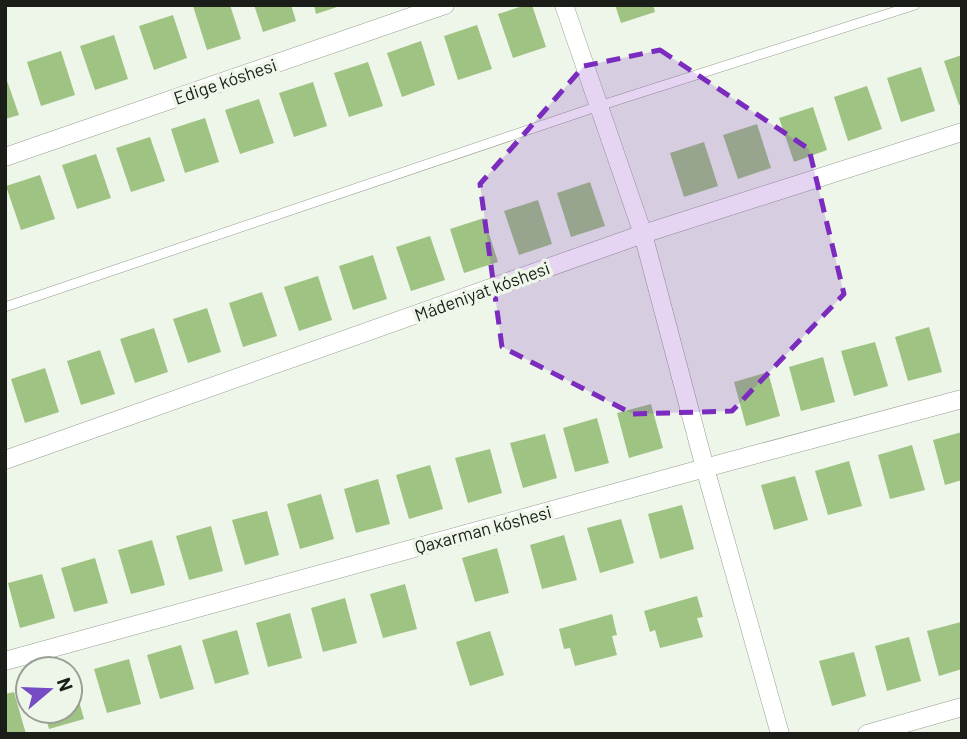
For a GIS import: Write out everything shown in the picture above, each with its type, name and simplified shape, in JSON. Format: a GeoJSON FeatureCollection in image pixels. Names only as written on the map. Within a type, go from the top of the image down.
{"type":"FeatureCollection","features":[{"type":"Feature","properties":{"kind":"street","name":"Edige kóshesi"},"geometry":{"type":"LineString","coordinates":[[5,157],[445,5]]}},
{"type":"Feature","properties":{"kind":"street"},"geometry":{"type":"LineString","coordinates":[[564,5],[643,234],[780,734]]}},
{"type":"Feature","properties":{"kind":"street","name":"Mádeniyat kóshesi"},"geometry":{"type":"LineString","coordinates":[[5,460],[643,234],[962,132]]}},
{"type":"Feature","properties":{"kind":"street","name":"Qaxarman kóshesi"},"geometry":{"type":"LineString","coordinates":[[5,661],[962,399]]}},
{"type":"Feature","properties":{"kind":"street"},"geometry":{"type":"LineString","coordinates":[[867,734],[962,707]]}},
{"type":"Feature","properties":{"kind":"lane"},"geometry":{"type":"LineString","coordinates":[[5,307],[599,106],[915,5]]}},
{"type":"Feature","properties":{"kind":"highlighted area"},"geometry":{"type":"Polygon","coordinates":[[[660,50],[809,149],[844,294],[732,411],[633,414],[502,347],[480,184],[584,66],[660,50]]]}},
{"type":"Feature","properties":{"kind":"building"},"geometry":{"type":"Polygon","coordinates":[[[230,5],[241,39],[207,50],[193,6],[230,5]]]}},
{"type":"Feature","properties":{"kind":"building"},"geometry":{"type":"Polygon","coordinates":[[[254,5],[291,5],[296,21],[263,32],[254,5]]]}},
{"type":"Feature","properties":{"kind":"building"},"geometry":{"type":"Polygon","coordinates":[[[314,5],[340,5],[340,6],[316,14],[314,5]]]}},
{"type":"Feature","properties":{"kind":"building"},"geometry":{"type":"Polygon","coordinates":[[[532,5],[546,47],[513,58],[498,14],[532,5]]]}},
{"type":"Feature","properties":{"kind":"building"},"geometry":{"type":"Polygon","coordinates":[[[615,5],[653,5],[655,12],[621,23],[615,5]]]}},
{"type":"Feature","properties":{"kind":"building"},"geometry":{"type":"Polygon","coordinates":[[[173,15],[187,58],[154,70],[139,26],[173,15]]]}},
{"type":"Feature","properties":{"kind":"building"},"geometry":{"type":"Polygon","coordinates":[[[477,25],[492,69],[458,80],[444,36],[477,25]]]}},
{"type":"Feature","properties":{"kind":"building"},"geometry":{"type":"Polygon","coordinates":[[[114,35],[128,79],[95,90],[80,46],[114,35]]]}},
{"type":"Feature","properties":{"kind":"building"},"geometry":{"type":"Polygon","coordinates":[[[421,41],[435,85],[402,97],[387,53],[421,41]]]}},
{"type":"Feature","properties":{"kind":"building"},"geometry":{"type":"Polygon","coordinates":[[[61,51],[75,95],[41,106],[27,62],[61,51]]]}},
{"type":"Feature","properties":{"kind":"building"},"geometry":{"type":"Polygon","coordinates":[[[962,55],[962,104],[959,105],[944,61],[962,55]]]}},
{"type":"Feature","properties":{"kind":"building"},"geometry":{"type":"Polygon","coordinates":[[[368,62],[383,106],[349,117],[334,73],[368,62]]]}},
{"type":"Feature","properties":{"kind":"building"},"geometry":{"type":"Polygon","coordinates":[[[921,67],[935,111],[901,122],[887,78],[921,67]]]}},
{"type":"Feature","properties":{"kind":"building"},"geometry":{"type":"Polygon","coordinates":[[[5,75],[19,115],[5,119],[5,75]]]}},
{"type":"Feature","properties":{"kind":"building"},"geometry":{"type":"Polygon","coordinates":[[[313,82],[327,126],[294,137],[279,93],[313,82]]]}},
{"type":"Feature","properties":{"kind":"building"},"geometry":{"type":"Polygon","coordinates":[[[867,86],[882,129],[848,141],[834,97],[867,86]]]}},
{"type":"Feature","properties":{"kind":"building"},"geometry":{"type":"Polygon","coordinates":[[[259,99],[274,143],[240,154],[225,110],[259,99]]]}},
{"type":"Feature","properties":{"kind":"building"},"geometry":{"type":"Polygon","coordinates":[[[813,107],[827,150],[794,162],[779,118],[813,107]]]}},
{"type":"Feature","properties":{"kind":"building"},"geometry":{"type":"Polygon","coordinates":[[[205,118],[219,162],[185,173],[171,129],[205,118]]]}},
{"type":"Feature","properties":{"kind":"building"},"geometry":{"type":"Polygon","coordinates":[[[757,124],[771,168],[738,179],[723,135],[757,124]]]}},
{"type":"Feature","properties":{"kind":"building"},"geometry":{"type":"Polygon","coordinates":[[[150,137],[165,181],[131,192],[116,148],[150,137]]]}},
{"type":"Feature","properties":{"kind":"building"},"geometry":{"type":"Polygon","coordinates":[[[704,142],[718,186],[684,197],[670,153],[704,142]]]}},
{"type":"Feature","properties":{"kind":"building"},"geometry":{"type":"Polygon","coordinates":[[[96,154],[111,198],[77,209],[62,165],[96,154]]]}},
{"type":"Feature","properties":{"kind":"building"},"geometry":{"type":"Polygon","coordinates":[[[40,175],[55,219],[21,230],[6,186],[40,175]]]}},
{"type":"Feature","properties":{"kind":"building"},"geometry":{"type":"Polygon","coordinates":[[[590,182],[605,226],[571,237],[557,193],[590,182]]]}},
{"type":"Feature","properties":{"kind":"building"},"geometry":{"type":"Polygon","coordinates":[[[538,200],[552,244],[519,255],[504,211],[538,200]]]}},
{"type":"Feature","properties":{"kind":"building"},"geometry":{"type":"Polygon","coordinates":[[[484,218],[498,262],[464,273],[450,229],[484,218]]]}},
{"type":"Feature","properties":{"kind":"building"},"geometry":{"type":"Polygon","coordinates":[[[430,236],[445,280],[411,291],[396,247],[430,236]]]}},
{"type":"Feature","properties":{"kind":"building"},"geometry":{"type":"Polygon","coordinates":[[[373,255],[387,299],[353,310],[339,266],[373,255]]]}},
{"type":"Feature","properties":{"kind":"building"},"geometry":{"type":"Polygon","coordinates":[[[318,276],[332,320],[299,331],[284,287],[318,276]]]}},
{"type":"Feature","properties":{"kind":"building"},"geometry":{"type":"Polygon","coordinates":[[[262,292],[277,336],[243,347],[229,303],[262,292]]]}},
{"type":"Feature","properties":{"kind":"building"},"geometry":{"type":"Polygon","coordinates":[[[207,308],[221,352],[188,363],[173,319],[207,308]]]}},
{"type":"Feature","properties":{"kind":"building"},"geometry":{"type":"Polygon","coordinates":[[[929,327],[942,372],[908,381],[895,337],[929,327]]]}},
{"type":"Feature","properties":{"kind":"building"},"geometry":{"type":"Polygon","coordinates":[[[154,328],[168,372],[135,383],[120,339],[154,328]]]}},
{"type":"Feature","properties":{"kind":"building"},"geometry":{"type":"Polygon","coordinates":[[[875,342],[888,386],[854,396],[841,351],[875,342]]]}},
{"type":"Feature","properties":{"kind":"building"},"geometry":{"type":"Polygon","coordinates":[[[100,350],[115,394],[81,405],[67,361],[100,350]]]}},
{"type":"Feature","properties":{"kind":"building"},"geometry":{"type":"Polygon","coordinates":[[[823,357],[835,402],[801,411],[789,367],[823,357]]]}},
{"type":"Feature","properties":{"kind":"building"},"geometry":{"type":"Polygon","coordinates":[[[45,368],[59,412],[25,423],[11,379],[45,368]]]}},
{"type":"Feature","properties":{"kind":"building"},"geometry":{"type":"Polygon","coordinates":[[[768,372],[780,416],[746,426],[734,382],[768,372]]]}},
{"type":"Feature","properties":{"kind":"building"},"geometry":{"type":"Polygon","coordinates":[[[651,404],[663,448],[629,458],[617,413],[651,404]]]}},
{"type":"Feature","properties":{"kind":"building"},"geometry":{"type":"Polygon","coordinates":[[[597,418],[609,463],[575,472],[563,428],[597,418]]]}},
{"type":"Feature","properties":{"kind":"building"},"geometry":{"type":"Polygon","coordinates":[[[962,432],[962,480],[945,485],[933,440],[962,432]]]}},
{"type":"Feature","properties":{"kind":"building"},"geometry":{"type":"Polygon","coordinates":[[[545,434],[557,478],[523,488],[510,443],[545,434]]]}},
{"type":"Feature","properties":{"kind":"building"},"geometry":{"type":"Polygon","coordinates":[[[912,445],[925,490],[890,499],[878,455],[912,445]]]}},
{"type":"Feature","properties":{"kind":"building"},"geometry":{"type":"Polygon","coordinates":[[[490,449],[502,493],[468,503],[455,458],[490,449]]]}},
{"type":"Feature","properties":{"kind":"building"},"geometry":{"type":"Polygon","coordinates":[[[849,461],[862,506],[828,515],[815,471],[849,461]]]}},
{"type":"Feature","properties":{"kind":"building"},"geometry":{"type":"Polygon","coordinates":[[[430,465],[443,509],[409,519],[396,475],[430,465]]]}},
{"type":"Feature","properties":{"kind":"building"},"geometry":{"type":"Polygon","coordinates":[[[795,476],[808,520],[774,530],[761,485],[795,476]]]}},
{"type":"Feature","properties":{"kind":"building"},"geometry":{"type":"Polygon","coordinates":[[[378,479],[390,524],[356,533],[344,489],[378,479]]]}},
{"type":"Feature","properties":{"kind":"building"},"geometry":{"type":"Polygon","coordinates":[[[321,494],[334,539],[300,549],[287,504],[321,494]]]}},
{"type":"Feature","properties":{"kind":"building"},"geometry":{"type":"Polygon","coordinates":[[[682,505],[694,549],[660,559],[648,514],[682,505]]]}},
{"type":"Feature","properties":{"kind":"building"},"geometry":{"type":"Polygon","coordinates":[[[267,511],[279,555],[245,565],[232,520],[267,511]]]}},
{"type":"Feature","properties":{"kind":"building"},"geometry":{"type":"Polygon","coordinates":[[[621,519],[634,563],[600,573],[587,528],[621,519]]]}},
{"type":"Feature","properties":{"kind":"building"},"geometry":{"type":"Polygon","coordinates":[[[211,526],[223,571],[189,580],[176,536],[211,526]]]}},
{"type":"Feature","properties":{"kind":"building"},"geometry":{"type":"Polygon","coordinates":[[[564,535],[577,580],[542,589],[530,545],[564,535]]]}},
{"type":"Feature","properties":{"kind":"building"},"geometry":{"type":"Polygon","coordinates":[[[152,540],[165,585],[131,594],[118,550],[152,540]]]}},
{"type":"Feature","properties":{"kind":"building"},"geometry":{"type":"Polygon","coordinates":[[[497,548],[509,593],[475,602],[462,558],[497,548]]]}},
{"type":"Feature","properties":{"kind":"building"},"geometry":{"type":"Polygon","coordinates":[[[95,558],[108,603],[74,612],[61,568],[95,558]]]}},
{"type":"Feature","properties":{"kind":"building"},"geometry":{"type":"Polygon","coordinates":[[[42,574],[55,618],[20,628],[8,583],[42,574]]]}},
{"type":"Feature","properties":{"kind":"building"},"geometry":{"type":"Polygon","coordinates":[[[405,584],[417,629],[383,638],[370,594],[405,584]]]}},
{"type":"Feature","properties":{"kind":"building"},"geometry":{"type":"Polygon","coordinates":[[[697,596],[703,617],[697,618],[703,637],[660,648],[655,630],[650,632],[644,611],[697,596]]]}},
{"type":"Feature","properties":{"kind":"building"},"geometry":{"type":"Polygon","coordinates":[[[345,598],[357,643],[323,652],[311,608],[345,598]]]}},
{"type":"Feature","properties":{"kind":"building"},"geometry":{"type":"Polygon","coordinates":[[[290,613],[302,658],[268,667],[256,623],[290,613]]]}},
{"type":"Feature","properties":{"kind":"building"},"geometry":{"type":"Polygon","coordinates":[[[612,614],[617,635],[612,636],[617,655],[575,666],[570,648],[564,649],[559,629],[612,614]]]}},
{"type":"Feature","properties":{"kind":"building"},"geometry":{"type":"Polygon","coordinates":[[[961,622],[962,669],[939,676],[927,631],[961,622]]]}},
{"type":"Feature","properties":{"kind":"building"},"geometry":{"type":"Polygon","coordinates":[[[237,630],[249,674],[215,684],[202,640],[237,630]]]}},
{"type":"Feature","properties":{"kind":"building"},"geometry":{"type":"Polygon","coordinates":[[[490,631],[504,675],[470,686],[456,642],[490,631]]]}},
{"type":"Feature","properties":{"kind":"building"},"geometry":{"type":"Polygon","coordinates":[[[909,637],[921,681],[887,691],[875,646],[909,637]]]}},
{"type":"Feature","properties":{"kind":"building"},"geometry":{"type":"Polygon","coordinates":[[[181,645],[194,689],[160,699],[147,655],[181,645]]]}},
{"type":"Feature","properties":{"kind":"building"},"geometry":{"type":"Polygon","coordinates":[[[854,652],[866,696],[832,706],[819,661],[854,652]]]}},
{"type":"Feature","properties":{"kind":"building"},"geometry":{"type":"Polygon","coordinates":[[[129,659],[141,704],[107,713],[94,669],[129,659]]]}},
{"type":"Feature","properties":{"kind":"building"},"geometry":{"type":"Polygon","coordinates":[[[14,692],[14,725],[23,725],[26,734],[5,734],[5,694],[14,692]]]}}]}
